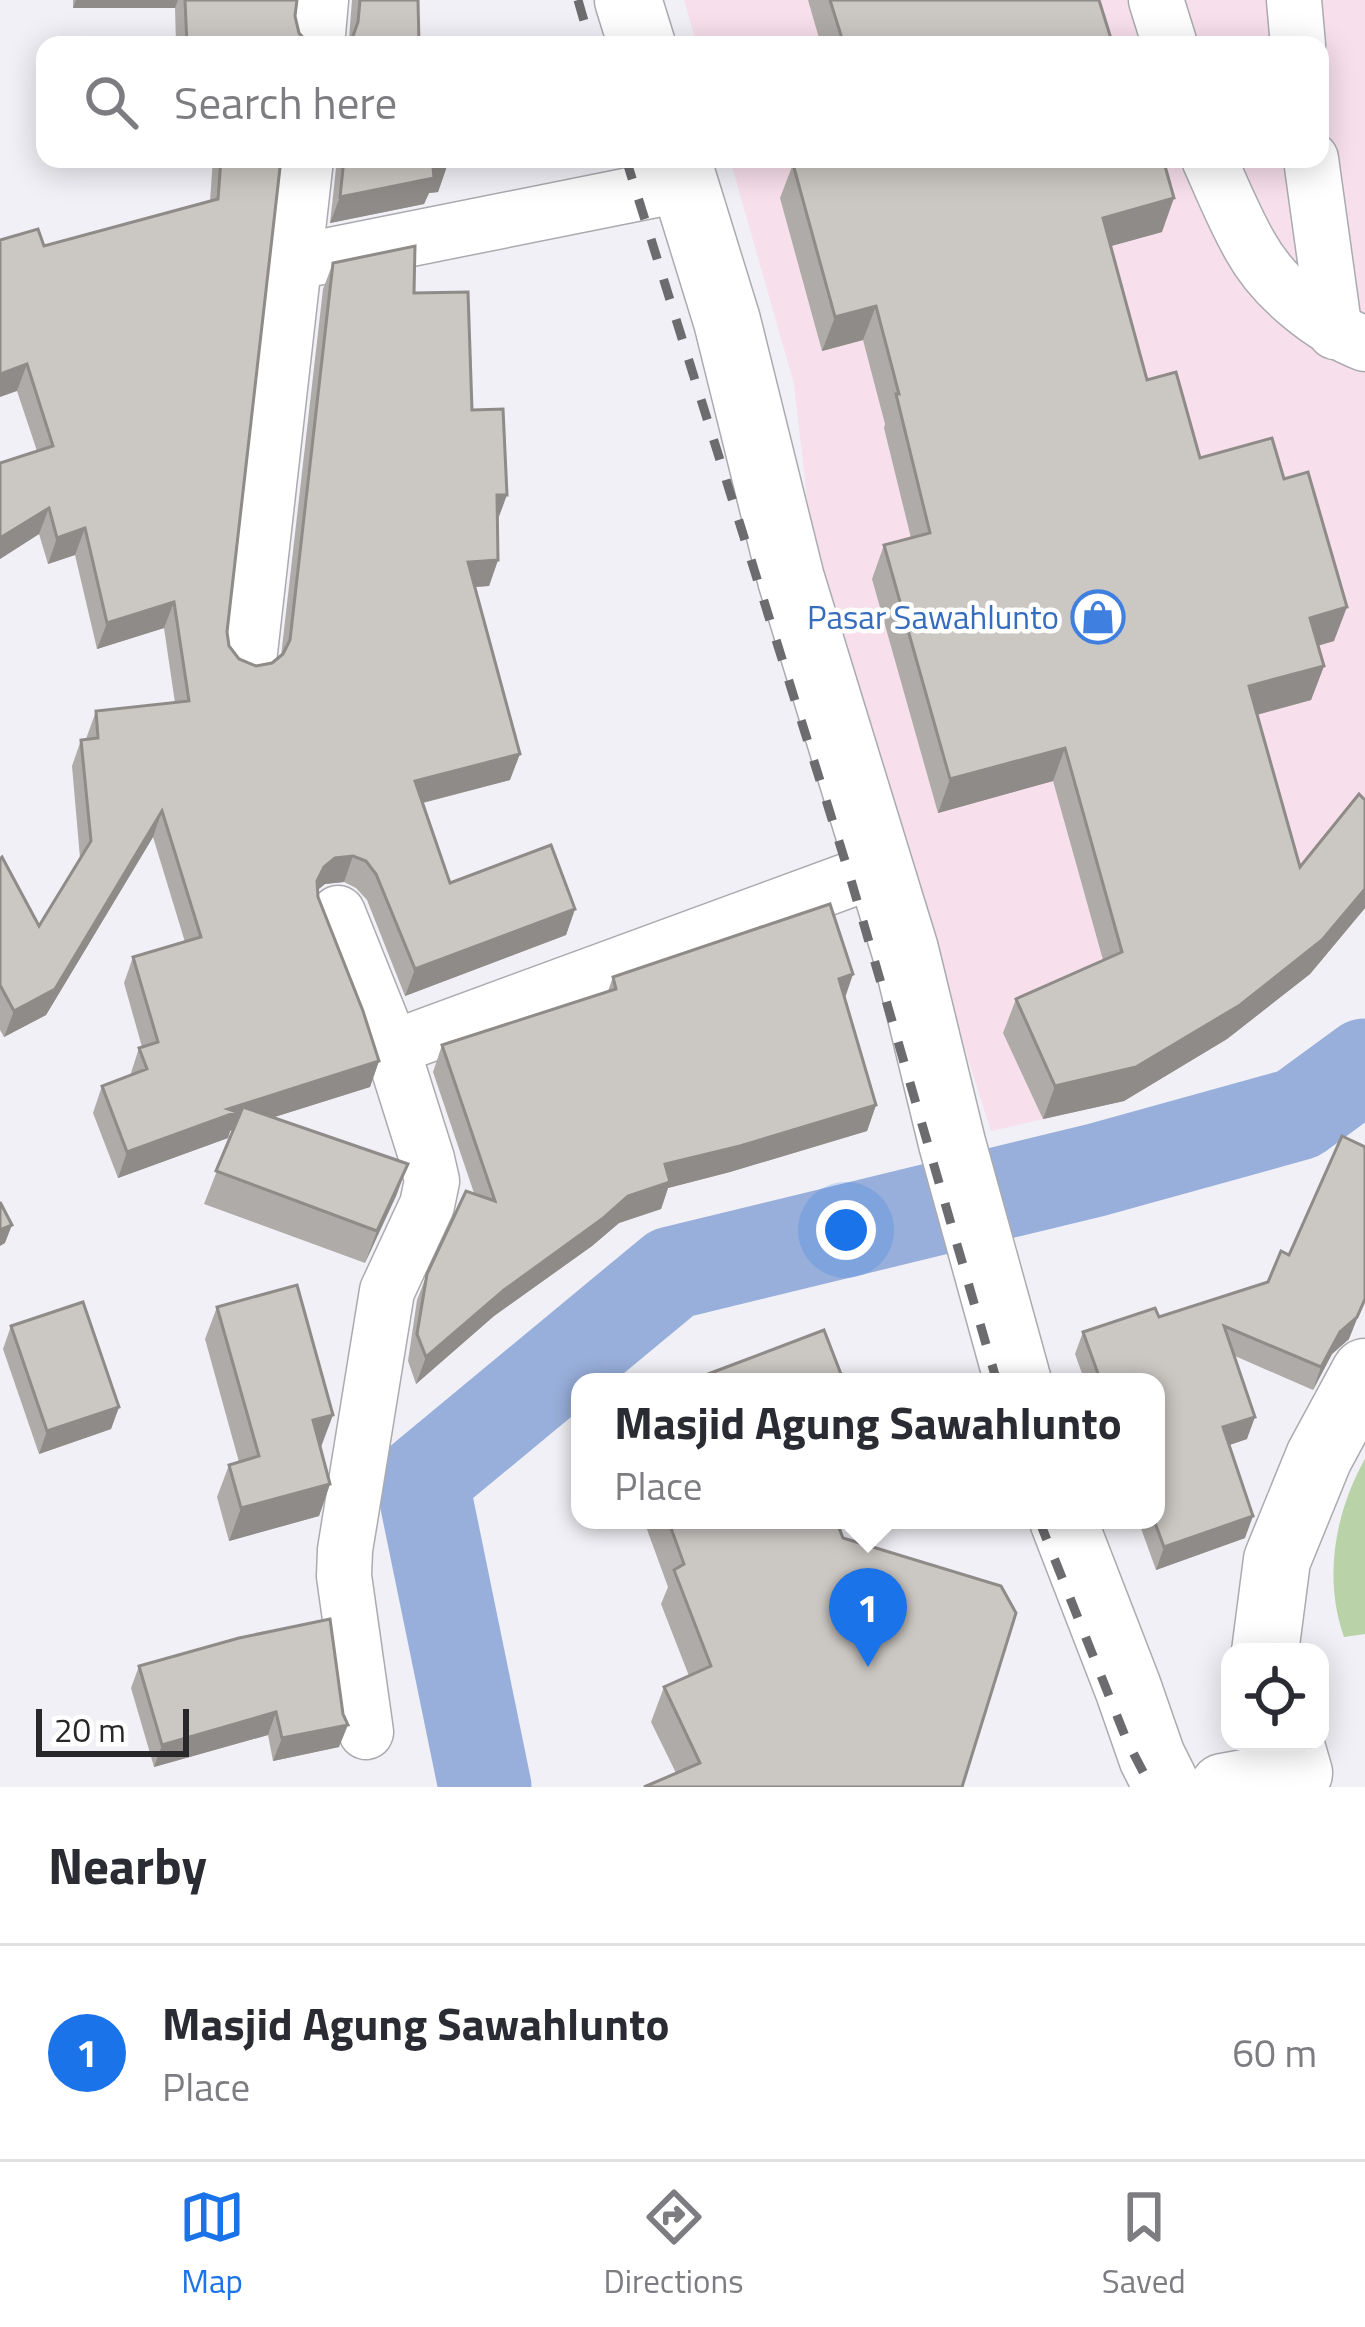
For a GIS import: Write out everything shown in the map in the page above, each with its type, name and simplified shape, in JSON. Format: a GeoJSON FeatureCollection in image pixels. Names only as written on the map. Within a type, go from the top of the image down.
{"type":"FeatureCollection","features":[{"type":"Feature","properties":{"kind":"main road"},"geometry":{"type":"LineString","coordinates":[[628,0],[639,36]]}},
{"type":"Feature","properties":{"kind":"main road"},"geometry":{"type":"LineString","coordinates":[[681,171],[727,321],[791,579],[905,950],[1015,1373]]}},
{"type":"Feature","properties":{"kind":"main road"},"geometry":{"type":"LineString","coordinates":[[1266,1643],[1277,1560],[1319,1457],[1365,1372]]}},
{"type":"Feature","properties":{"kind":"main road"},"geometry":{"type":"LineString","coordinates":[[1066,1529],[1166,1787]]}},
{"type":"Feature","properties":{"kind":"main road"},"geometry":{"type":"LineString","coordinates":[[1223,1787],[1298,1768]]}},
{"type":"Feature","properties":{"kind":"street"},"geometry":{"type":"LineString","coordinates":[[318,36],[321,0]]}},
{"type":"Feature","properties":{"kind":"street"},"geometry":{"type":"LineString","coordinates":[[1156,0],[1167,36]]}},
{"type":"Feature","properties":{"kind":"street"},"geometry":{"type":"LineString","coordinates":[[1294,0],[1297,36]]}},
{"type":"Feature","properties":{"kind":"street"},"geometry":{"type":"LineString","coordinates":[[249,661],[305,168]]}},
{"type":"Feature","properties":{"kind":"street"},"geometry":{"type":"LineString","coordinates":[[1212,168],[1251,250],[1289,295],[1355,340]]}},
{"type":"Feature","properties":{"kind":"street"},"geometry":{"type":"LineString","coordinates":[[1313,168],[1355,340]]}},
{"type":"Feature","properties":{"kind":"street"},"geometry":{"type":"LineString","coordinates":[[296,262],[681,171]]}},
{"type":"Feature","properties":{"kind":"street"},"geometry":{"type":"LineString","coordinates":[[392,1048],[879,869]]}},
{"type":"Feature","properties":{"kind":"street"},"geometry":{"type":"LineString","coordinates":[[338,913],[392,1048],[431,1180],[427,1205],[387,1291],[345,1550],[344,1576],[366,1732]]}},
{"type":"Feature","properties":{"kind":"shaded area","name":"Pasar Sawahlunto"},"geometry":{"type":"Polygon","coordinates":[[[684,0],[1365,0],[1365,908],[1310,974],[1227,1039],[1124,1101],[991,1131],[848,684],[813,550],[794,384],[733,168],[1329,168],[1329,36],[694,36],[684,0]]]}},
{"type":"Feature","properties":{"kind":"green space"},"geometry":{"type":"Polygon","coordinates":[[[1365,1459],[1365,1634],[1344,1637],[1334,1592],[1335,1546],[1346,1501],[1365,1459]]]}},
{"type":"Feature","properties":{"kind":"building"},"geometry":{"type":"Polygon","coordinates":[[[185,0],[297,0],[295,16],[302,36],[187,36],[185,0]]]}},
{"type":"Feature","properties":{"kind":"building"},"geometry":{"type":"Polygon","coordinates":[[[360,0],[418,0],[419,36],[353,36],[360,0]]]}},
{"type":"Feature","properties":{"kind":"building"},"geometry":{"type":"Polygon","coordinates":[[[830,0],[1099,0],[1110,36],[841,36],[830,0]]]}},
{"type":"Feature","properties":{"kind":"building"},"geometry":{"type":"Polygon","coordinates":[[[220,168],[280,168],[229,646],[239,659],[256,666],[272,663],[290,640],[333,263],[415,246],[414,293],[468,292],[472,410],[503,409],[507,495],[497,495],[498,560],[468,562],[520,754],[415,781],[450,883],[551,845],[575,909],[415,969],[376,874],[366,861],[353,856],[335,858],[317,881],[318,897],[379,1061],[228,1109],[237,1112],[127,1152],[102,1086],[147,1069],[139,1048],[158,1042],[133,957],[201,937],[162,811],[55,989],[14,1011],[0,985],[0,859],[39,926],[91,841],[81,740],[98,738],[96,711],[189,701],[174,602],[107,623],[85,528],[57,538],[49,508],[0,538],[0,463],[53,446],[27,364],[0,374],[0,240],[38,229],[44,246],[218,199],[220,168]]]}},
{"type":"Feature","properties":{"kind":"building"},"geometry":{"type":"Polygon","coordinates":[[[343,168],[433,168],[434,178],[340,197],[343,168]]]}},
{"type":"Feature","properties":{"kind":"building","name":"Pasar Sawahlunto"},"geometry":{"type":"Polygon","coordinates":[[[794,168],[1166,168],[1174,198],[1103,218],[1147,380],[1176,372],[1200,458],[1272,438],[1284,479],[1308,472],[1347,607],[1310,618],[1324,666],[1249,686],[1300,867],[1359,794],[1365,800],[1365,889],[1322,940],[1240,1005],[1136,1067],[1055,1086],[1016,999],[1122,952],[1065,748],[950,779],[884,545],[930,533],[899,394],[876,306],[835,317],[794,168]]]}},
{"type":"Feature","properties":{"kind":"building"},"geometry":{"type":"Polygon","coordinates":[[[830,904],[853,974],[839,979],[876,1105],[665,1164],[670,1182],[628,1196],[504,1290],[426,1357],[417,1334],[427,1274],[466,1191],[495,1201],[442,1045],[616,989],[613,977],[830,904]]]}},
{"type":"Feature","properties":{"kind":"building"},"geometry":{"type":"Polygon","coordinates":[[[243,1107],[408,1164],[377,1231],[216,1171],[243,1107]]]}},
{"type":"Feature","properties":{"kind":"building"},"geometry":{"type":"Polygon","coordinates":[[[1342,1136],[1365,1147],[1365,1299],[1357,1317],[1340,1332],[1321,1367],[1224,1326],[1255,1417],[1223,1427],[1253,1516],[1164,1547],[1157,1529],[1165,1529],[1165,1373],[1098,1373],[1083,1332],[1155,1308],[1159,1317],[1268,1282],[1281,1251],[1289,1255],[1342,1136]]]}},
{"type":"Feature","properties":{"kind":"building"},"geometry":{"type":"Polygon","coordinates":[[[0,1202],[12,1225],[0,1230],[0,1202]]]}},
{"type":"Feature","properties":{"kind":"building"},"geometry":{"type":"Polygon","coordinates":[[[297,1285],[333,1415],[313,1420],[330,1484],[241,1508],[229,1465],[259,1456],[217,1307],[297,1285]]]}},
{"type":"Feature","properties":{"kind":"building"},"geometry":{"type":"Polygon","coordinates":[[[83,1302],[119,1407],[47,1431],[11,1326],[83,1302]]]}},
{"type":"Feature","properties":{"kind":"building"},"geometry":{"type":"Polygon","coordinates":[[[824,1330],[841,1373],[711,1373],[824,1330]]]}},
{"type":"Feature","properties":{"kind":"building"},"geometry":{"type":"Polygon","coordinates":[[[671,1529],[840,1529],[843,1538],[1001,1586],[1016,1613],[962,1787],[644,1787],[700,1763],[664,1687],[711,1666],[674,1570],[684,1564],[671,1529]]]}},
{"type":"Feature","properties":{"kind":"building"},"geometry":{"type":"Polygon","coordinates":[[[330,1619],[348,1725],[282,1738],[276,1712],[162,1745],[139,1666],[330,1619]]]}},
{"type":"Feature","properties":{"kind":"waterway"},"geometry":{"type":"LineString","coordinates":[[485,1787],[422,1480],[672,1273],[1096,1170],[1298,1114],[1365,1065]]}},
{"type":"Feature","properties":{"kind":"railway"},"geometry":{"type":"LineString","coordinates":[[578,0],[588,36]]}},
{"type":"Feature","properties":{"kind":"railway"},"geometry":{"type":"LineString","coordinates":[[629,168],[851,880],[994,1373]]}},
{"type":"Feature","properties":{"kind":"railway"},"geometry":{"type":"LineString","coordinates":[[1043,1529],[1127,1741],[1151,1787]]}},
{"type":"Feature","properties":{"kind":"place","name":"Pasar Sawahlunto"},"geometry":{"type":"Point","coordinates":[1098,617]}},
{"type":"Feature","properties":{"kind":"place","name":"Masjid Agung Sawahlunto"},"geometry":{"type":"Point","coordinates":[868,1667]}}]}
